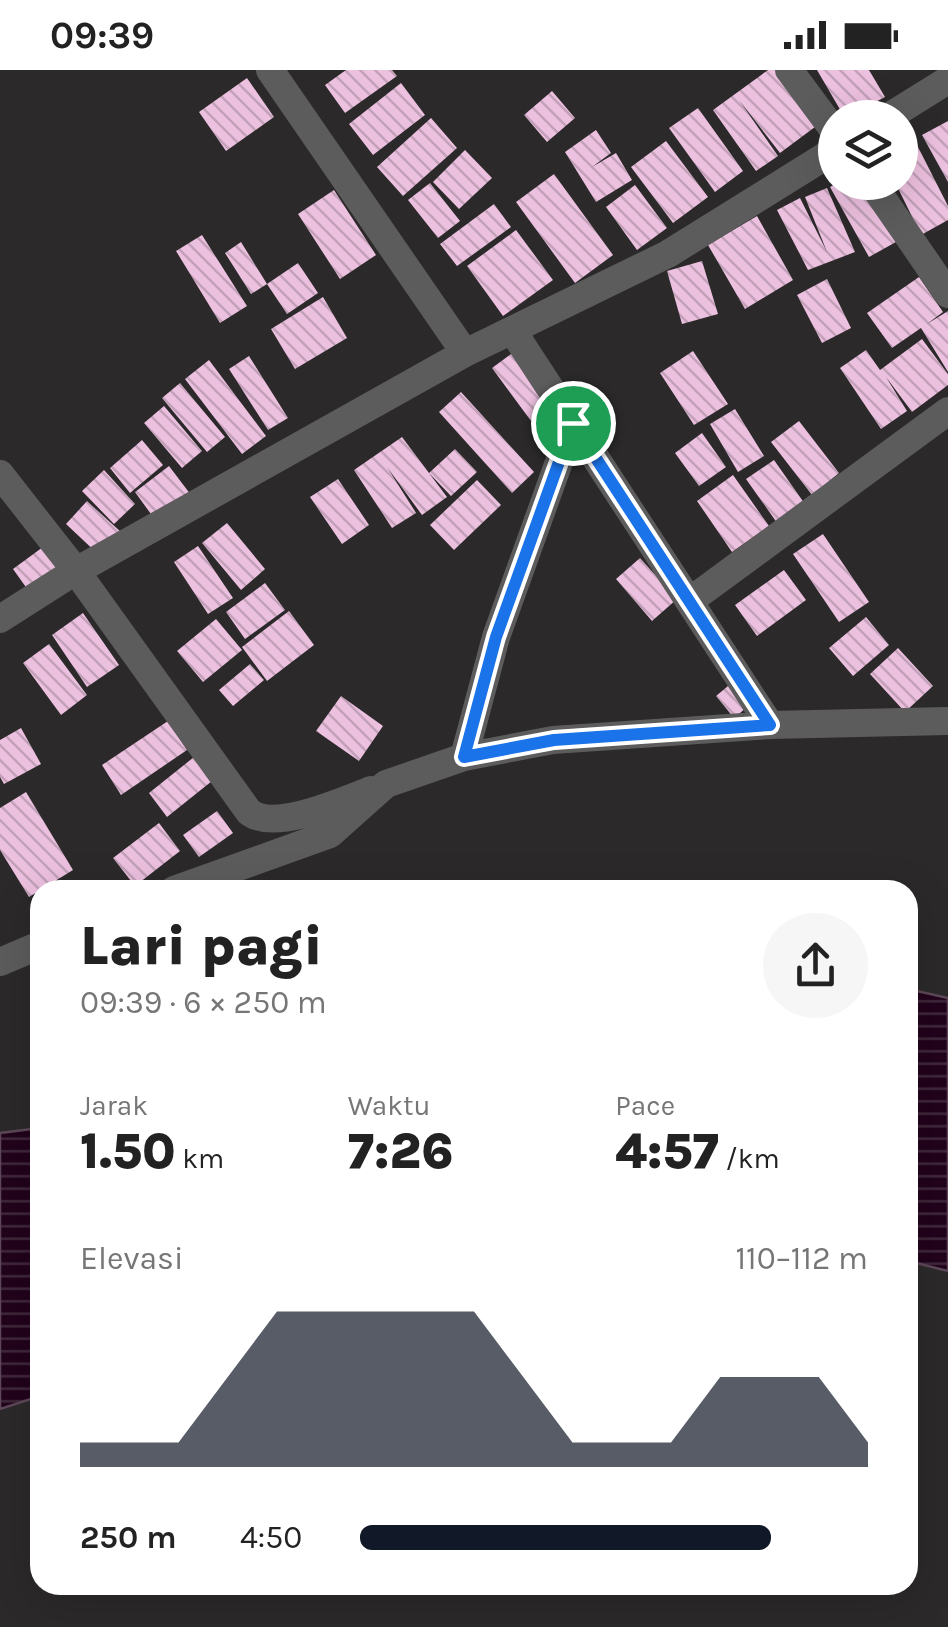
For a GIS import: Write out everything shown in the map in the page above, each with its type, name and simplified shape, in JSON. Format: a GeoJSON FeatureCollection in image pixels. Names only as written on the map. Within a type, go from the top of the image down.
{"type":"FeatureCollection","features":[{"type":"Feature","properties":{"kind":"street"},"geometry":{"type":"LineString","coordinates":[[270,70],[465,354]]}},
{"type":"Feature","properties":{"kind":"street"},"geometry":{"type":"LineString","coordinates":[[789,70],[818,109]]}},
{"type":"Feature","properties":{"kind":"street"},"geometry":{"type":"LineString","coordinates":[[916,100],[948,80]]}},
{"type":"Feature","properties":{"kind":"street"},"geometry":{"type":"LineString","coordinates":[[0,619],[76,571],[465,354],[668,254],[818,161]]}},
{"type":"Feature","properties":{"kind":"street"},"geometry":{"type":"LineString","coordinates":[[883,200],[948,294]]}},
{"type":"Feature","properties":{"kind":"street"},"geometry":{"type":"LineString","coordinates":[[514,333],[770,725]]}},
{"type":"Feature","properties":{"kind":"street"},"geometry":{"type":"LineString","coordinates":[[691,600],[948,412]]}},
{"type":"Feature","properties":{"kind":"street"},"geometry":{"type":"LineString","coordinates":[[464,757],[496,637],[573,423]]}},
{"type":"Feature","properties":{"kind":"street"},"geometry":{"type":"LineString","coordinates":[[0,474],[76,571],[234,794],[258,819],[320,810],[464,757],[554,740],[770,725],[948,721]]}},
{"type":"Feature","properties":{"kind":"street"},"geometry":{"type":"LineString","coordinates":[[202,880],[330,834],[386,784]]}},
{"type":"Feature","properties":{"kind":"street"},"geometry":{"type":"LineString","coordinates":[[0,962],[30,949]]}},
{"type":"Feature","properties":{"kind":"shaded area"},"geometry":{"type":"Polygon","coordinates":[[[918,991],[948,998],[948,1271],[918,1264],[918,991]]]}},
{"type":"Feature","properties":{"kind":"shaded area"},"geometry":{"type":"Polygon","coordinates":[[[30,1129],[30,1399],[0,1409],[0,1133],[30,1129]]]}},
{"type":"Feature","properties":{"kind":"building"},"geometry":{"type":"Polygon","coordinates":[[[346,70],[392,70],[397,76],[345,113],[325,85],[346,70]]]}},
{"type":"Feature","properties":{"kind":"building"},"geometry":{"type":"Polygon","coordinates":[[[768,70],[784,70],[818,114],[818,125],[780,153],[739,100],[778,156],[756,171],[713,110],[768,70]]]}},
{"type":"Feature","properties":{"kind":"building"},"geometry":{"type":"Polygon","coordinates":[[[817,70],[869,70],[885,97],[879,100],[834,100],[817,70]]]}},
{"type":"Feature","properties":{"kind":"building"},"geometry":{"type":"Polygon","coordinates":[[[247,78],[274,117],[226,151],[199,112],[247,78]]]}},
{"type":"Feature","properties":{"kind":"building"},"geometry":{"type":"Polygon","coordinates":[[[401,83],[425,115],[373,155],[349,124],[401,83]]]}},
{"type":"Feature","properties":{"kind":"building"},"geometry":{"type":"Polygon","coordinates":[[[552,91],[575,118],[547,142],[524,115],[552,91]]]}},
{"type":"Feature","properties":{"kind":"building"},"geometry":{"type":"Polygon","coordinates":[[[698,108],[743,171],[715,192],[669,128],[698,108]]]}},
{"type":"Feature","properties":{"kind":"building"},"geometry":{"type":"Polygon","coordinates":[[[431,118],[457,148],[403,196],[377,167],[431,118]]]}},
{"type":"Feature","properties":{"kind":"building"},"geometry":{"type":"Polygon","coordinates":[[[948,121],[948,182],[922,135],[948,121]]]}},
{"type":"Feature","properties":{"kind":"building"},"geometry":{"type":"Polygon","coordinates":[[[596,130],[611,153],[592,167],[616,153],[632,180],[596,202],[565,152],[596,130]]]}},
{"type":"Feature","properties":{"kind":"building"},"geometry":{"type":"Polygon","coordinates":[[[666,141],[708,197],[673,223],[631,167],[666,141]]]}},
{"type":"Feature","properties":{"kind":"building"},"geometry":{"type":"Polygon","coordinates":[[[918,147],[948,206],[948,220],[921,235],[904,200],[918,200],[918,147]]]}},
{"type":"Feature","properties":{"kind":"building"},"geometry":{"type":"Polygon","coordinates":[[[465,150],[492,178],[459,209],[433,182],[465,150]]]}},
{"type":"Feature","properties":{"kind":"building"},"geometry":{"type":"Polygon","coordinates":[[[554,174],[613,255],[575,283],[516,202],[554,174]]]}},
{"type":"Feature","properties":{"kind":"building"},"geometry":{"type":"Polygon","coordinates":[[[430,183],[460,221],[438,238],[408,200],[430,183]]]}},
{"type":"Feature","properties":{"kind":"building"},"geometry":{"type":"Polygon","coordinates":[[[635,185],[667,228],[637,250],[606,207],[635,185]]]}},
{"type":"Feature","properties":{"kind":"building"},"geometry":{"type":"Polygon","coordinates":[[[334,190],[376,255],[340,279],[298,214],[334,190]]]}},
{"type":"Feature","properties":{"kind":"building"},"geometry":{"type":"Polygon","coordinates":[[[818,192],[818,200],[832,200],[855,252],[808,270],[777,210],[800,198],[827,252],[805,197],[818,192]]]}},
{"type":"Feature","properties":{"kind":"building"},"geometry":{"type":"Polygon","coordinates":[[[837,200],[873,200],[896,242],[869,257],[837,200]]]}},
{"type":"Feature","properties":{"kind":"building"},"geometry":{"type":"Polygon","coordinates":[[[494,204],[511,227],[457,266],[440,244],[494,204]]]}},
{"type":"Feature","properties":{"kind":"building"},"geometry":{"type":"Polygon","coordinates":[[[757,216],[793,280],[745,309],[708,245],[757,216]]]}},
{"type":"Feature","properties":{"kind":"building"},"geometry":{"type":"Polygon","coordinates":[[[516,230],[553,280],[503,316],[467,266],[516,230]]]}},
{"type":"Feature","properties":{"kind":"building"},"geometry":{"type":"Polygon","coordinates":[[[202,235],[247,306],[220,323],[176,251],[202,235]]]}},
{"type":"Feature","properties":{"kind":"building"},"geometry":{"type":"Polygon","coordinates":[[[241,242],[267,284],[251,294],[225,253],[241,242]]]}},
{"type":"Feature","properties":{"kind":"building"},"geometry":{"type":"Polygon","coordinates":[[[702,261],[718,314],[682,324],[667,271],[702,261]]]}},
{"type":"Feature","properties":{"kind":"building"},"geometry":{"type":"Polygon","coordinates":[[[298,263],[318,293],[287,314],[267,284],[298,263]]]}},
{"type":"Feature","properties":{"kind":"building"},"geometry":{"type":"Polygon","coordinates":[[[919,277],[943,312],[927,324],[948,311],[948,372],[921,328],[892,348],[867,313],[919,277]]]}},
{"type":"Feature","properties":{"kind":"building"},"geometry":{"type":"Polygon","coordinates":[[[827,279],[851,328],[822,343],[797,295],[827,279]]]}},
{"type":"Feature","properties":{"kind":"building"},"geometry":{"type":"Polygon","coordinates":[[[323,297],[347,338],[295,369],[271,329],[323,297]]]}},
{"type":"Feature","properties":{"kind":"building"},"geometry":{"type":"Polygon","coordinates":[[[922,339],[948,374],[948,385],[912,412],[886,377],[907,411],[881,429],[840,368],[866,350],[880,370],[922,339]]]}},
{"type":"Feature","properties":{"kind":"building"},"geometry":{"type":"Polygon","coordinates":[[[515,351],[553,405],[531,421],[492,368],[515,351]]]}},
{"type":"Feature","properties":{"kind":"building"},"geometry":{"type":"Polygon","coordinates":[[[693,351],[728,404],[694,425],[660,373],[693,351]]]}},
{"type":"Feature","properties":{"kind":"building"},"geometry":{"type":"Polygon","coordinates":[[[249,356],[288,418],[268,430],[229,369],[249,356]]]}},
{"type":"Feature","properties":{"kind":"building"},"geometry":{"type":"Polygon","coordinates":[[[209,360],[266,436],[242,454],[185,379],[209,360]]]}},
{"type":"Feature","properties":{"kind":"building"},"geometry":{"type":"Polygon","coordinates":[[[180,383],[225,437],[207,452],[162,398],[180,383]]]}},
{"type":"Feature","properties":{"kind":"building"},"geometry":{"type":"Polygon","coordinates":[[[461,392],[534,472],[512,493],[439,412],[461,392]]]}},
{"type":"Feature","properties":{"kind":"building"},"geometry":{"type":"Polygon","coordinates":[[[164,406],[202,451],[182,468],[144,423],[164,406]]]}},
{"type":"Feature","properties":{"kind":"building"},"geometry":{"type":"Polygon","coordinates":[[[735,409],[764,456],[738,472],[710,424],[735,409]]]}},
{"type":"Feature","properties":{"kind":"building"},"geometry":{"type":"Polygon","coordinates":[[[799,421],[839,473],[812,495],[771,442],[799,421]]]}},
{"type":"Feature","properties":{"kind":"building"},"geometry":{"type":"Polygon","coordinates":[[[702,433],[726,467],[699,486],[675,453],[702,433]]]}},
{"type":"Feature","properties":{"kind":"building"},"geometry":{"type":"Polygon","coordinates":[[[402,437],[447,497],[422,515],[387,467],[416,513],[392,528],[354,470],[402,437]]]}},
{"type":"Feature","properties":{"kind":"building"},"geometry":{"type":"Polygon","coordinates":[[[142,440],[163,465],[130,493],[110,468],[142,440]]]}},
{"type":"Feature","properties":{"kind":"building"},"geometry":{"type":"Polygon","coordinates":[[[455,449],[477,472],[451,496],[429,473],[455,449]]]}},
{"type":"Feature","properties":{"kind":"building"},"geometry":{"type":"Polygon","coordinates":[[[774,460],[807,507],[780,527],[746,479],[774,460]]]}},
{"type":"Feature","properties":{"kind":"building"},"geometry":{"type":"Polygon","coordinates":[[[169,466],[191,495],[156,521],[135,492],[169,466]]]}},
{"type":"Feature","properties":{"kind":"building"},"geometry":{"type":"Polygon","coordinates":[[[104,470],[135,504],[114,524],[82,491],[104,470]]]}},
{"type":"Feature","properties":{"kind":"building"},"geometry":{"type":"Polygon","coordinates":[[[733,475],[769,526],[732,552],[697,501],[733,475]]]}},
{"type":"Feature","properties":{"kind":"building"},"geometry":{"type":"Polygon","coordinates":[[[338,479],[369,525],[342,544],[310,497],[338,479]]]}},
{"type":"Feature","properties":{"kind":"building"},"geometry":{"type":"Polygon","coordinates":[[[477,480],[501,505],[454,550],[430,525],[477,480]]]}},
{"type":"Feature","properties":{"kind":"building"},"geometry":{"type":"Polygon","coordinates":[[[87,501],[122,533],[100,556],[66,524],[87,501]]]}},
{"type":"Feature","properties":{"kind":"building"},"geometry":{"type":"Polygon","coordinates":[[[227,523],[265,569],[241,590],[202,543],[227,523]]]}},
{"type":"Feature","properties":{"kind":"building"},"geometry":{"type":"Polygon","coordinates":[[[823,534],[869,602],[839,622],[793,554],[823,534]]]}},
{"type":"Feature","properties":{"kind":"building"},"geometry":{"type":"Polygon","coordinates":[[[198,546],[233,598],[208,614],[174,562],[198,546]]]}},
{"type":"Feature","properties":{"kind":"building"},"geometry":{"type":"Polygon","coordinates":[[[43,547],[63,575],[33,597],[13,569],[43,547]]]}},
{"type":"Feature","properties":{"kind":"building"},"geometry":{"type":"Polygon","coordinates":[[[640,558],[677,599],[652,621],[616,579],[640,558]]]}},
{"type":"Feature","properties":{"kind":"building"},"geometry":{"type":"Polygon","coordinates":[[[784,570],[806,600],[757,636],[735,605],[784,570]]]}},
{"type":"Feature","properties":{"kind":"building"},"geometry":{"type":"Polygon","coordinates":[[[265,583],[285,610],[245,639],[226,612],[265,583]]]}},
{"type":"Feature","properties":{"kind":"building"},"geometry":{"type":"Polygon","coordinates":[[[289,611],[314,645],[267,681],[242,647],[289,611]]]}},
{"type":"Feature","properties":{"kind":"building"},"geometry":{"type":"Polygon","coordinates":[[[83,613],[119,665],[87,687],[52,635],[83,613]]]}},
{"type":"Feature","properties":{"kind":"building"},"geometry":{"type":"Polygon","coordinates":[[[866,617],[889,645],[853,676],[829,648],[866,617]]]}},
{"type":"Feature","properties":{"kind":"building"},"geometry":{"type":"Polygon","coordinates":[[[216,619],[242,650],[203,682],[177,651],[216,619]]]}},
{"type":"Feature","properties":{"kind":"building"},"geometry":{"type":"Polygon","coordinates":[[[49,644],[87,695],[61,715],[23,663],[49,644]]]}},
{"type":"Feature","properties":{"kind":"building"},"geometry":{"type":"Polygon","coordinates":[[[898,648],[933,686],[905,712],[870,674],[898,648]]]}},
{"type":"Feature","properties":{"kind":"building"},"geometry":{"type":"Polygon","coordinates":[[[250,664],[264,680],[233,706],[219,690],[250,664]]]}},
{"type":"Feature","properties":{"kind":"building"},"geometry":{"type":"Polygon","coordinates":[[[734,681],[752,703],[734,718],[716,696],[734,681]]]}},
{"type":"Feature","properties":{"kind":"building"},"geometry":{"type":"Polygon","coordinates":[[[341,696],[383,726],[359,761],[316,731],[341,696]]]}},
{"type":"Feature","properties":{"kind":"building"},"geometry":{"type":"Polygon","coordinates":[[[168,721],[187,750],[121,795],[102,765],[168,721]]]}},
{"type":"Feature","properties":{"kind":"building"},"geometry":{"type":"Polygon","coordinates":[[[21,728],[41,764],[4,784],[0,777],[0,740],[21,728]]]}},
{"type":"Feature","properties":{"kind":"building"},"geometry":{"type":"Polygon","coordinates":[[[199,753],[217,777],[167,817],[149,793],[199,753]]]}},
{"type":"Feature","properties":{"kind":"building"},"geometry":{"type":"Polygon","coordinates":[[[26,792],[73,870],[57,880],[30,880],[29,897],[0,850],[0,808],[26,792]]]}},
{"type":"Feature","properties":{"kind":"building"},"geometry":{"type":"Polygon","coordinates":[[[217,811],[233,833],[199,857],[183,835],[217,811]]]}},
{"type":"Feature","properties":{"kind":"building"},"geometry":{"type":"Polygon","coordinates":[[[159,823],[180,851],[143,880],[130,880],[113,858],[159,823]]]}},
{"type":"Feature","properties":{"kind":"route"},"geometry":{"type":"LineString","coordinates":[[573,423],[770,725],[554,740],[464,757],[496,637],[573,423]]}}]}
